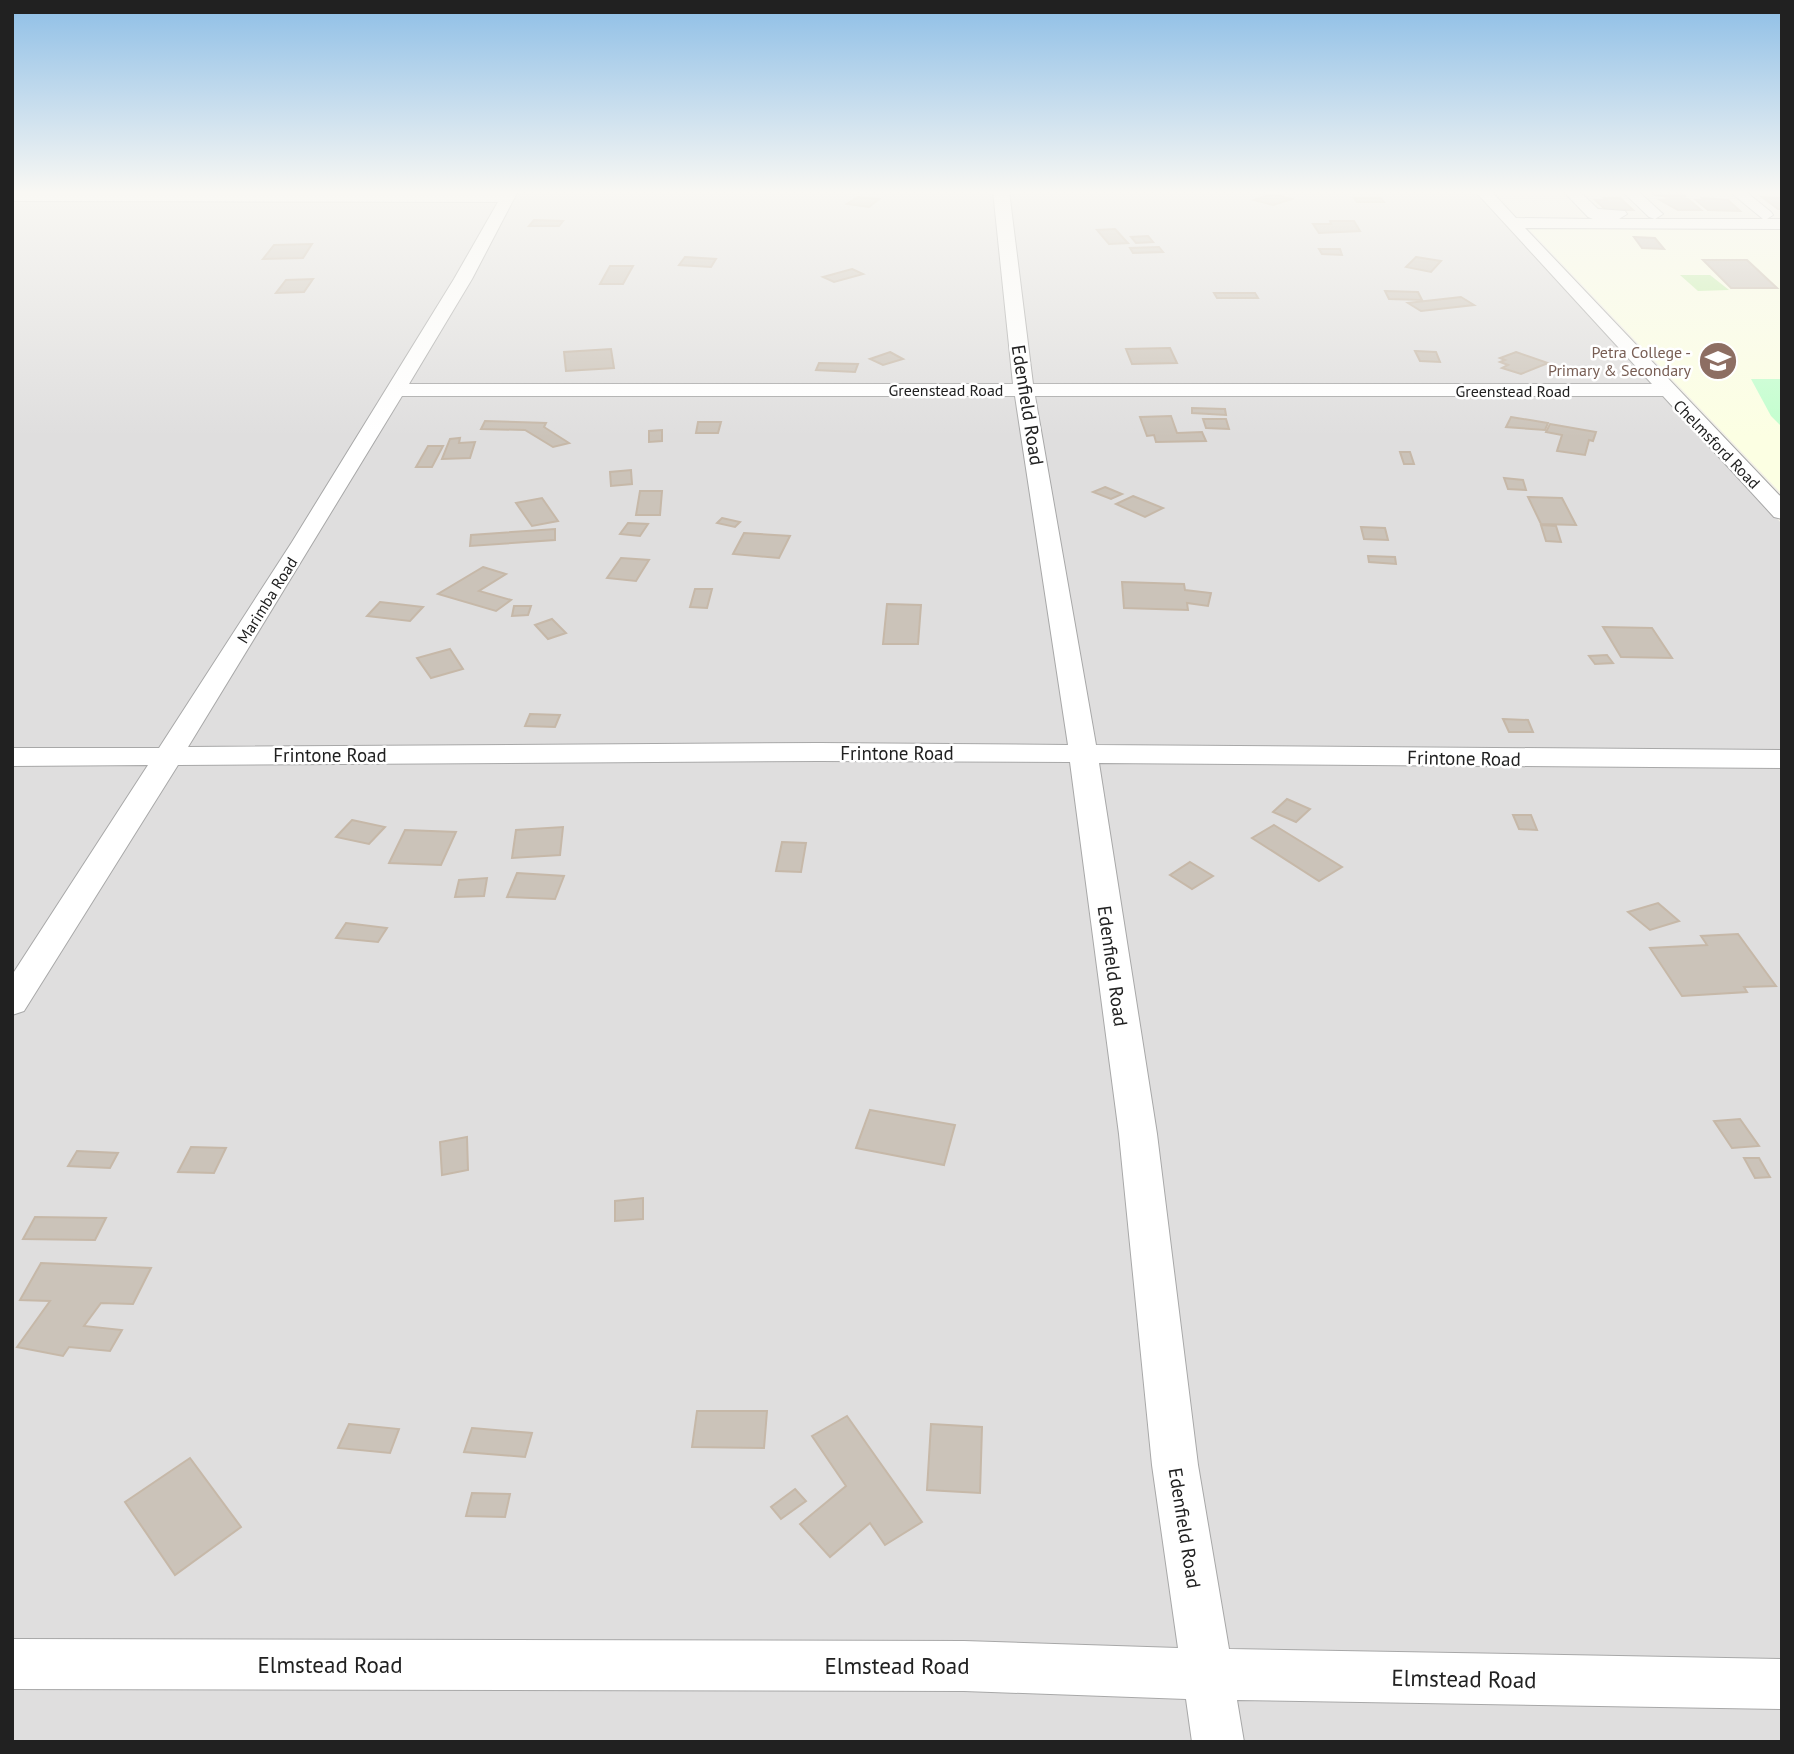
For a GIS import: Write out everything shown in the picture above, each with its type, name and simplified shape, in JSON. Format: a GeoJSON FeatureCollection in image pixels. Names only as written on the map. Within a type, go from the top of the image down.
{"type":"FeatureCollection","features":[{"type":"Feature","properties":{"kind":"street","name":"Marimba Road"},"geometry":{"type":"LineString","coordinates":[[12,1003],[304,542],[465,273]]}},
{"type":"Feature","properties":{"kind":"street","name":"Edenfield Road"},"geometry":{"type":"LineString","coordinates":[[1010,273],[1024,390],[1083,753],[1138,1134],[1175,1465],[1218,1742]]}},
{"type":"Feature","properties":{"kind":"street","name":"Chelmsford Road"},"geometry":{"type":"LineString","coordinates":[[1558,273],[1782,512]]}},
{"type":"Feature","properties":{"kind":"street","name":"Greenstead Road"},"geometry":{"type":"LineString","coordinates":[[394,390],[1665,390]]}},
{"type":"Feature","properties":{"kind":"street","name":"Frintone Road"},"geometry":{"type":"LineString","coordinates":[[12,757],[1083,753],[1629,760],[1782,758]]}},
{"type":"Feature","properties":{"kind":"street","name":"Elmstead Road"},"geometry":{"type":"LineString","coordinates":[[12,1664],[964,1665],[1208,1674],[1782,1684]]}},
{"type":"Feature","properties":{"kind":"shaded area"},"geometry":{"type":"Polygon","coordinates":[[[12,273],[1551,273],[1782,524],[1782,1742],[12,1742],[12,273]]]}},
{"type":"Feature","properties":{"kind":"shaded area","name":"Petra College - Primary & Secondary"},"geometry":{"type":"Polygon","coordinates":[[[1571,273],[1782,273],[1782,494],[1571,273]]]}},
{"type":"Feature","properties":{"kind":"green space"},"geometry":{"type":"Polygon","coordinates":[[[1680,275],[1710,275],[1729,290],[1698,291],[1680,275]]]}},
{"type":"Feature","properties":{"kind":"green space"},"geometry":{"type":"Polygon","coordinates":[[[1751,379],[1782,379],[1782,427],[1771,416],[1751,379]]]}},
{"type":"Feature","properties":{"kind":"building"},"geometry":{"type":"Polygon","coordinates":[[[606,273],[629,273],[623,284],[600,284],[606,273]]]}},
{"type":"Feature","properties":{"kind":"building"},"geometry":{"type":"Polygon","coordinates":[[[838,273],[863,274],[834,282],[823,277],[838,273]]]}},
{"type":"Feature","properties":{"kind":"building"},"geometry":{"type":"Polygon","coordinates":[[[1716,273],[1761,273],[1777,288],[1731,288],[1716,273]]]}},
{"type":"Feature","properties":{"kind":"building"},"geometry":{"type":"Polygon","coordinates":[[[313,279],[304,292],[276,293],[286,280],[313,279]]]}},
{"type":"Feature","properties":{"kind":"building"},"geometry":{"type":"Polygon","coordinates":[[[1385,291],[1418,292],[1422,300],[1389,299],[1385,291]]]}},
{"type":"Feature","properties":{"kind":"building"},"geometry":{"type":"Polygon","coordinates":[[[1214,293],[1255,293],[1258,298],[1217,298],[1214,293]]]}},
{"type":"Feature","properties":{"kind":"building"},"geometry":{"type":"Polygon","coordinates":[[[1461,297],[1474,305],[1421,311],[1408,303],[1461,297]]]}},
{"type":"Feature","properties":{"kind":"building"},"geometry":{"type":"Polygon","coordinates":[[[1170,348],[1177,363],[1132,364],[1126,349],[1170,348]]]}},
{"type":"Feature","properties":{"kind":"building"},"geometry":{"type":"Polygon","coordinates":[[[611,349],[614,368],[566,371],[564,352],[611,349]]]}},
{"type":"Feature","properties":{"kind":"building"},"geometry":{"type":"Polygon","coordinates":[[[1415,351],[1436,352],[1440,362],[1420,361],[1415,351]]]}},
{"type":"Feature","properties":{"kind":"building"},"geometry":{"type":"Polygon","coordinates":[[[890,352],[903,359],[883,365],[870,359],[890,352]]]}},
{"type":"Feature","properties":{"kind":"building"},"geometry":{"type":"Polygon","coordinates":[[[1516,352],[1548,363],[1521,374],[1502,368],[1508,365],[1500,362],[1505,360],[1500,358],[1516,352]]]}},
{"type":"Feature","properties":{"kind":"building"},"geometry":{"type":"Polygon","coordinates":[[[819,363],[858,364],[855,372],[816,370],[819,363]]]}},
{"type":"Feature","properties":{"kind":"building"},"geometry":{"type":"Polygon","coordinates":[[[1192,408],[1225,409],[1226,415],[1192,413],[1192,408]]]}},
{"type":"Feature","properties":{"kind":"building"},"geometry":{"type":"Polygon","coordinates":[[[1171,416],[1177,433],[1202,432],[1206,441],[1156,442],[1154,435],[1147,436],[1140,417],[1171,416]]]}},
{"type":"Feature","properties":{"kind":"building"},"geometry":{"type":"Polygon","coordinates":[[[1511,417],[1548,423],[1545,430],[1506,427],[1511,417]]]}},
{"type":"Feature","properties":{"kind":"building"},"geometry":{"type":"Polygon","coordinates":[[[1203,419],[1226,419],[1229,429],[1206,428],[1203,419]]]}},
{"type":"Feature","properties":{"kind":"building"},"geometry":{"type":"Polygon","coordinates":[[[485,421],[546,423],[544,427],[569,443],[553,447],[525,430],[481,429],[485,421]]]}},
{"type":"Feature","properties":{"kind":"building"},"geometry":{"type":"Polygon","coordinates":[[[698,422],[721,422],[718,433],[696,433],[698,422]]]}},
{"type":"Feature","properties":{"kind":"building"},"geometry":{"type":"Polygon","coordinates":[[[1550,424],[1596,432],[1593,441],[1589,440],[1585,455],[1557,451],[1562,435],[1546,432],[1550,424]]]}},
{"type":"Feature","properties":{"kind":"building"},"geometry":{"type":"Polygon","coordinates":[[[662,430],[662,441],[649,442],[649,431],[662,430]]]}},
{"type":"Feature","properties":{"kind":"building"},"geometry":{"type":"Polygon","coordinates":[[[460,438],[459,443],[475,442],[470,458],[442,459],[450,439],[460,438]]]}},
{"type":"Feature","properties":{"kind":"building"},"geometry":{"type":"Polygon","coordinates":[[[428,446],[443,446],[432,467],[416,467],[428,446]]]}},
{"type":"Feature","properties":{"kind":"building"},"geometry":{"type":"Polygon","coordinates":[[[1400,452],[1410,452],[1414,464],[1404,464],[1400,452]]]}},
{"type":"Feature","properties":{"kind":"building"},"geometry":{"type":"Polygon","coordinates":[[[631,470],[632,484],[611,486],[610,472],[631,470]]]}},
{"type":"Feature","properties":{"kind":"building"},"geometry":{"type":"Polygon","coordinates":[[[1504,478],[1523,480],[1526,490],[1508,489],[1504,478]]]}},
{"type":"Feature","properties":{"kind":"building"},"geometry":{"type":"Polygon","coordinates":[[[1105,487],[1122,494],[1111,499],[1093,492],[1105,487]]]}},
{"type":"Feature","properties":{"kind":"building"},"geometry":{"type":"Polygon","coordinates":[[[640,491],[662,491],[660,515],[636,515],[640,491]]]}},
{"type":"Feature","properties":{"kind":"building"},"geometry":{"type":"Polygon","coordinates":[[[1133,496],[1163,508],[1145,517],[1116,504],[1133,496]]]}},
{"type":"Feature","properties":{"kind":"building"},"geometry":{"type":"Polygon","coordinates":[[[1528,497],[1562,498],[1576,525],[1541,524],[1528,497]]]}},
{"type":"Feature","properties":{"kind":"building"},"geometry":{"type":"Polygon","coordinates":[[[542,498],[558,521],[532,526],[516,503],[542,498]]]}},
{"type":"Feature","properties":{"kind":"building"},"geometry":{"type":"Polygon","coordinates":[[[722,518],[740,522],[735,527],[717,523],[722,518]]]}},
{"type":"Feature","properties":{"kind":"building"},"geometry":{"type":"Polygon","coordinates":[[[628,523],[648,524],[640,536],[620,534],[628,523]]]}},
{"type":"Feature","properties":{"kind":"building"},"geometry":{"type":"Polygon","coordinates":[[[1541,525],[1556,526],[1561,542],[1546,541],[1541,525]]]}},
{"type":"Feature","properties":{"kind":"building"},"geometry":{"type":"Polygon","coordinates":[[[1361,527],[1385,528],[1388,540],[1364,539],[1361,527]]]}},
{"type":"Feature","properties":{"kind":"building"},"geometry":{"type":"Polygon","coordinates":[[[555,529],[555,540],[470,546],[471,535],[555,529]]]}},
{"type":"Feature","properties":{"kind":"building"},"geometry":{"type":"Polygon","coordinates":[[[744,533],[790,536],[779,558],[733,554],[744,533]]]}},
{"type":"Feature","properties":{"kind":"building"},"geometry":{"type":"Polygon","coordinates":[[[1368,556],[1395,557],[1396,564],[1369,562],[1368,556]]]}},
{"type":"Feature","properties":{"kind":"building"},"geometry":{"type":"Polygon","coordinates":[[[621,558],[649,560],[636,581],[607,578],[621,558]]]}},
{"type":"Feature","properties":{"kind":"building"},"geometry":{"type":"Polygon","coordinates":[[[483,567],[506,574],[479,591],[511,600],[496,611],[438,594],[483,567]]]}},
{"type":"Feature","properties":{"kind":"building"},"geometry":{"type":"Polygon","coordinates":[[[1122,582],[1184,584],[1185,590],[1211,593],[1208,606],[1187,603],[1188,610],[1124,608],[1122,582]]]}},
{"type":"Feature","properties":{"kind":"building"},"geometry":{"type":"Polygon","coordinates":[[[695,589],[712,589],[707,608],[690,607],[695,589]]]}},
{"type":"Feature","properties":{"kind":"building"},"geometry":{"type":"Polygon","coordinates":[[[380,602],[423,607],[410,621],[367,616],[380,602]]]}},
{"type":"Feature","properties":{"kind":"building"},"geometry":{"type":"Polygon","coordinates":[[[887,604],[921,605],[918,644],[883,644],[887,604]]]}},
{"type":"Feature","properties":{"kind":"building"},"geometry":{"type":"Polygon","coordinates":[[[514,606],[531,606],[528,615],[512,616],[514,606]]]}},
{"type":"Feature","properties":{"kind":"building"},"geometry":{"type":"Polygon","coordinates":[[[552,619],[566,633],[548,639],[535,625],[552,619]]]}},
{"type":"Feature","properties":{"kind":"building"},"geometry":{"type":"Polygon","coordinates":[[[1603,627],[1652,628],[1672,658],[1621,657],[1603,627]]]}},
{"type":"Feature","properties":{"kind":"building"},"geometry":{"type":"Polygon","coordinates":[[[450,649],[463,669],[431,678],[417,658],[450,649]]]}},
{"type":"Feature","properties":{"kind":"building"},"geometry":{"type":"Polygon","coordinates":[[[1607,655],[1613,663],[1595,664],[1589,656],[1607,655]]]}},
{"type":"Feature","properties":{"kind":"building"},"geometry":{"type":"Polygon","coordinates":[[[530,714],[560,715],[555,727],[525,726],[530,714]]]}},
{"type":"Feature","properties":{"kind":"building"},"geometry":{"type":"Polygon","coordinates":[[[1503,719],[1528,720],[1533,732],[1509,732],[1503,719]]]}},
{"type":"Feature","properties":{"kind":"building"},"geometry":{"type":"Polygon","coordinates":[[[1287,799],[1310,809],[1296,822],[1273,812],[1287,799]]]}},
{"type":"Feature","properties":{"kind":"building"},"geometry":{"type":"Polygon","coordinates":[[[1513,815],[1531,815],[1537,830],[1519,829],[1513,815]]]}},
{"type":"Feature","properties":{"kind":"building"},"geometry":{"type":"Polygon","coordinates":[[[352,820],[385,827],[369,844],[336,837],[352,820]]]}},
{"type":"Feature","properties":{"kind":"building"},"geometry":{"type":"Polygon","coordinates":[[[1274,825],[1342,867],[1319,881],[1252,838],[1274,825]]]}},
{"type":"Feature","properties":{"kind":"building"},"geometry":{"type":"Polygon","coordinates":[[[563,827],[560,855],[512,858],[516,830],[563,827]]]}},
{"type":"Feature","properties":{"kind":"building"},"geometry":{"type":"Polygon","coordinates":[[[405,830],[456,832],[441,865],[389,863],[405,830]]]}},
{"type":"Feature","properties":{"kind":"building"},"geometry":{"type":"Polygon","coordinates":[[[782,842],[806,843],[801,872],[776,871],[782,842]]]}},
{"type":"Feature","properties":{"kind":"building"},"geometry":{"type":"Polygon","coordinates":[[[1190,862],[1213,876],[1192,889],[1170,875],[1190,862]]]}},
{"type":"Feature","properties":{"kind":"building"},"geometry":{"type":"Polygon","coordinates":[[[517,873],[564,876],[555,899],[507,897],[517,873]]]}},
{"type":"Feature","properties":{"kind":"building"},"geometry":{"type":"Polygon","coordinates":[[[487,878],[484,896],[455,897],[459,880],[487,878]]]}},
{"type":"Feature","properties":{"kind":"building"},"geometry":{"type":"Polygon","coordinates":[[[1658,903],[1679,921],[1650,930],[1628,912],[1658,903]]]}},
{"type":"Feature","properties":{"kind":"building"},"geometry":{"type":"Polygon","coordinates":[[[346,923],[387,928],[378,942],[336,938],[346,923]]]}},
{"type":"Feature","properties":{"kind":"building"},"geometry":{"type":"Polygon","coordinates":[[[1738,934],[1776,986],[1744,987],[1747,992],[1682,996],[1650,948],[1707,945],[1701,936],[1738,934]]]}},
{"type":"Feature","properties":{"kind":"building"},"geometry":{"type":"Polygon","coordinates":[[[870,1110],[955,1125],[944,1165],[856,1148],[870,1110]]]}},
{"type":"Feature","properties":{"kind":"building"},"geometry":{"type":"Polygon","coordinates":[[[1740,1119],[1759,1146],[1732,1148],[1714,1121],[1740,1119]]]}},
{"type":"Feature","properties":{"kind":"building"},"geometry":{"type":"Polygon","coordinates":[[[467,1137],[468,1170],[442,1175],[440,1142],[467,1137]]]}},
{"type":"Feature","properties":{"kind":"building"},"geometry":{"type":"Polygon","coordinates":[[[191,1147],[226,1148],[214,1173],[178,1172],[191,1147]]]}},
{"type":"Feature","properties":{"kind":"building"},"geometry":{"type":"Polygon","coordinates":[[[77,1151],[118,1153],[110,1168],[68,1166],[77,1151]]]}},
{"type":"Feature","properties":{"kind":"building"},"geometry":{"type":"Polygon","coordinates":[[[1744,1158],[1759,1158],[1770,1177],[1755,1178],[1744,1158]]]}},
{"type":"Feature","properties":{"kind":"building"},"geometry":{"type":"Polygon","coordinates":[[[643,1198],[643,1219],[615,1221],[615,1201],[643,1198]]]}},
{"type":"Feature","properties":{"kind":"building"},"geometry":{"type":"Polygon","coordinates":[[[35,1217],[106,1218],[95,1240],[23,1239],[35,1217]]]}},
{"type":"Feature","properties":{"kind":"building"},"geometry":{"type":"Polygon","coordinates":[[[41,1263],[151,1268],[133,1304],[101,1303],[84,1326],[122,1330],[110,1351],[69,1347],[63,1356],[17,1347],[50,1301],[20,1300],[41,1263]]]}},
{"type":"Feature","properties":{"kind":"building"},"geometry":{"type":"Polygon","coordinates":[[[697,1411],[767,1411],[764,1448],[692,1447],[697,1411]]]}},
{"type":"Feature","properties":{"kind":"building"},"geometry":{"type":"Polygon","coordinates":[[[847,1416],[922,1522],[885,1545],[870,1523],[830,1557],[800,1524],[846,1486],[812,1436],[847,1416]]]}},
{"type":"Feature","properties":{"kind":"building"},"geometry":{"type":"Polygon","coordinates":[[[349,1424],[399,1429],[390,1453],[338,1448],[349,1424]]]}},
{"type":"Feature","properties":{"kind":"building"},"geometry":{"type":"Polygon","coordinates":[[[931,1424],[982,1427],[980,1493],[927,1490],[931,1424]]]}},
{"type":"Feature","properties":{"kind":"building"},"geometry":{"type":"Polygon","coordinates":[[[472,1428],[532,1433],[525,1457],[464,1452],[472,1428]]]}},
{"type":"Feature","properties":{"kind":"building"},"geometry":{"type":"Polygon","coordinates":[[[190,1458],[241,1527],[175,1575],[125,1502],[190,1458]]]}},
{"type":"Feature","properties":{"kind":"building"},"geometry":{"type":"Polygon","coordinates":[[[795,1489],[806,1501],[781,1519],[771,1507],[795,1489]]]}},
{"type":"Feature","properties":{"kind":"building"},"geometry":{"type":"Polygon","coordinates":[[[472,1493],[510,1494],[505,1517],[466,1516],[472,1493]]]}},
{"type":"Feature","properties":{"kind":"place","name":"Petra College - Primary & Secondary"},"geometry":{"type":"Point","coordinates":[1718,361]}}]}
